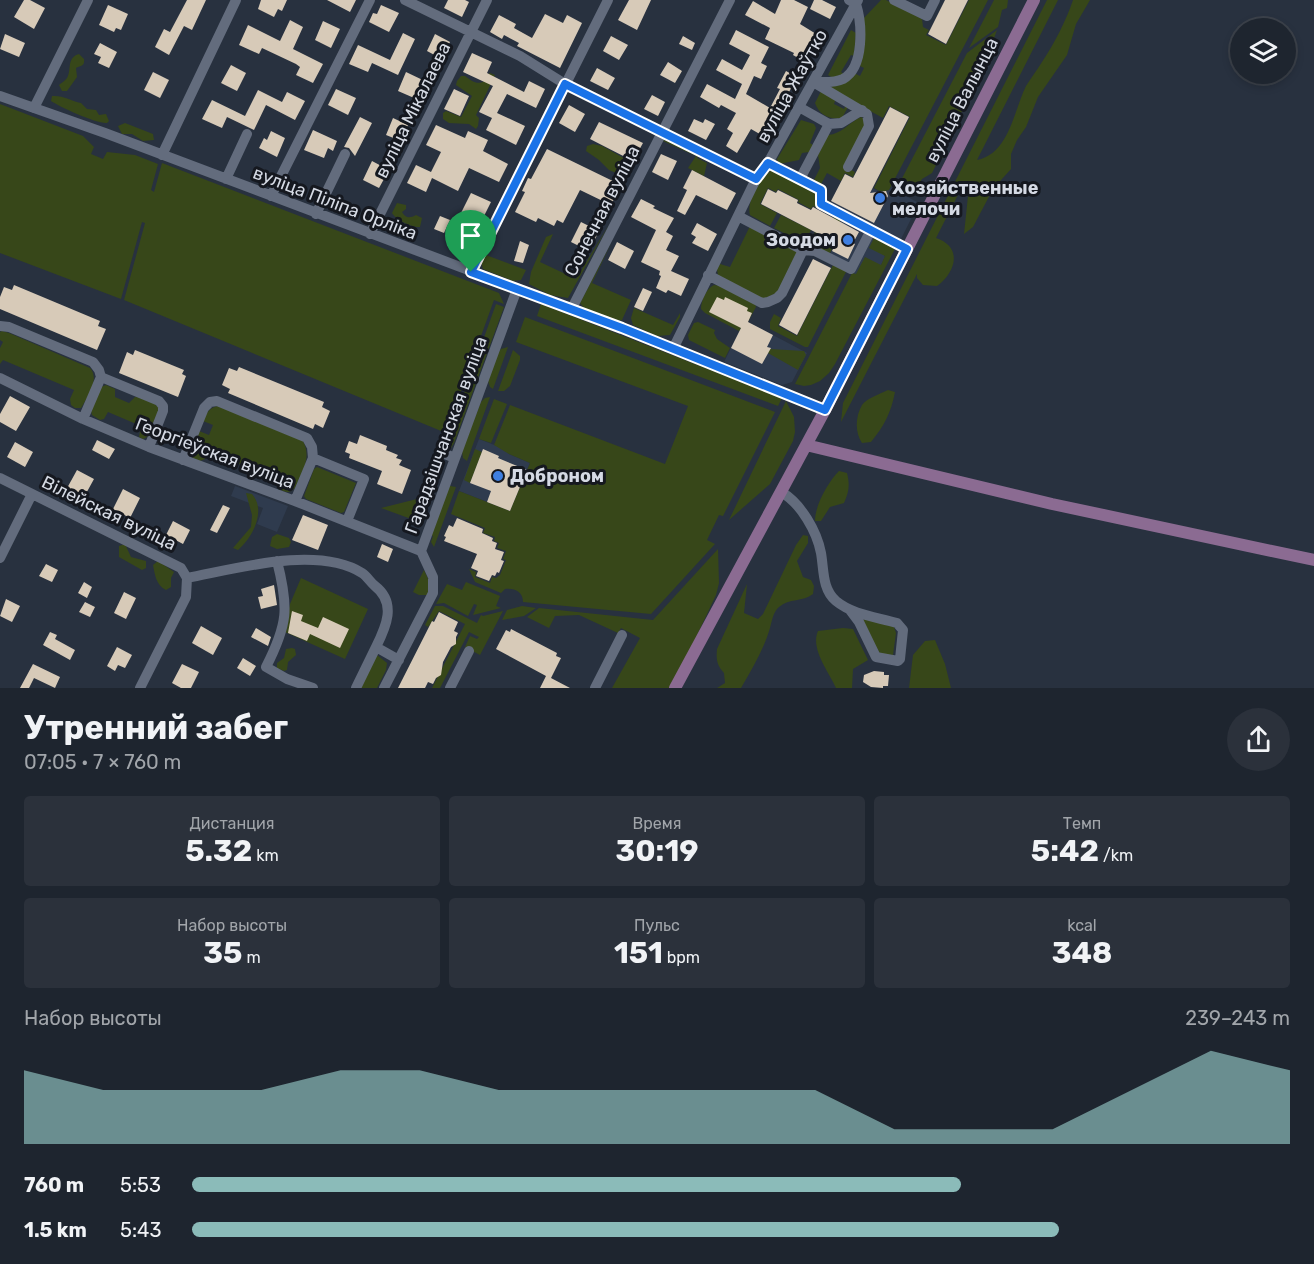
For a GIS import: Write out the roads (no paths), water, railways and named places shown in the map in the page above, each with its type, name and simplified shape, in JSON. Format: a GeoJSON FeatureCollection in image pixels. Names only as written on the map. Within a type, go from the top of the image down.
{"type":"FeatureCollection","features":[{"type":"Feature","properties":{"kind":"main road","name":"вуліца Валынца"},"geometry":{"type":"LineString","coordinates":[[675,688],[825,410],[1034,0]]}},
{"type":"Feature","properties":{"kind":"main road"},"geometry":{"type":"LineString","coordinates":[[806,445],[1052,504],[1314,560]]}},
{"type":"Feature","properties":{"kind":"street"},"geometry":{"type":"LineString","coordinates":[[34,108],[88,0]]}},
{"type":"Feature","properties":{"kind":"street"},"geometry":{"type":"LineString","coordinates":[[162,155],[236,0]]}},
{"type":"Feature","properties":{"kind":"street"},"geometry":{"type":"LineString","coordinates":[[271,196],[370,0]]}},
{"type":"Feature","properties":{"kind":"street"},"geometry":{"type":"LineString","coordinates":[[405,0],[520,56],[565,84],[756,179]]}},
{"type":"Feature","properties":{"kind":"street","name":"вуліца Мікалаева"},"geometry":{"type":"LineString","coordinates":[[370,234],[487,0]]}},
{"type":"Feature","properties":{"kind":"street"},"geometry":{"type":"LineString","coordinates":[[471,272],[608,0]]}},
{"type":"Feature","properties":{"kind":"street","name":"Сонечная вуліца"},"geometry":{"type":"LineString","coordinates":[[572,310],[730,0]]}},
{"type":"Feature","properties":{"kind":"street"},"geometry":{"type":"LineString","coordinates":[[894,0],[927,16],[935,0]]}},
{"type":"Feature","properties":{"kind":"street"},"geometry":{"type":"LineString","coordinates":[[813,82],[844,78],[854,65],[860,42],[859,14],[855,1]]}},
{"type":"Feature","properties":{"kind":"street","name":"вуліца Жаўтко"},"geometry":{"type":"LineString","coordinates":[[673,349],[756,179],[768,163],[855,1]]}},
{"type":"Feature","properties":{"kind":"street"},"geometry":{"type":"LineString","coordinates":[[813,82],[867,114],[869,126],[848,166]]}},
{"type":"Feature","properties":{"kind":"street","name":"вуліца Піліпа Орліка"},"geometry":{"type":"LineString","coordinates":[[0,96],[518,289],[825,410]]}},
{"type":"Feature","properties":{"kind":"street"},"geometry":{"type":"LineString","coordinates":[[799,107],[829,124],[841,123],[862,110]]}},
{"type":"Feature","properties":{"kind":"street"},"geometry":{"type":"LineString","coordinates":[[800,179],[829,124]]}},
{"type":"Feature","properties":{"kind":"street"},"geometry":{"type":"LineString","coordinates":[[226,179],[247,134]]}},
{"type":"Feature","properties":{"kind":"street"},"geometry":{"type":"LineString","coordinates":[[316,213],[345,154]]}},
{"type":"Feature","properties":{"kind":"street"},"geometry":{"type":"LineString","coordinates":[[768,163],[821,190],[821,204],[907,249]]}},
{"type":"Feature","properties":{"kind":"street"},"geometry":{"type":"LineString","coordinates":[[738,216],[803,250],[815,251],[851,270],[871,230]]}},
{"type":"Feature","properties":{"kind":"street"},"geometry":{"type":"LineString","coordinates":[[708,275],[762,303],[768,302],[777,298],[782,292],[803,250]]}},
{"type":"Feature","properties":{"kind":"street","name":"Гарадзішчанская вуліца"},"geometry":{"type":"LineString","coordinates":[[384,688],[435,587],[421,551],[518,289]]}},
{"type":"Feature","properties":{"kind":"street"},"geometry":{"type":"LineString","coordinates":[[0,326],[9,327],[93,362],[101,377],[83,419]]}},
{"type":"Feature","properties":{"kind":"street"},"geometry":{"type":"LineString","coordinates":[[101,377],[159,401],[163,406],[149,447]]}},
{"type":"Feature","properties":{"kind":"street","name":"Георгіеўская вуліца"},"geometry":{"type":"LineString","coordinates":[[0,378],[83,419],[149,447],[421,551]]}},
{"type":"Feature","properties":{"kind":"street"},"geometry":{"type":"LineString","coordinates":[[183,460],[204,408],[210,402],[217,401],[307,438],[312,447],[313,458],[295,501]]}},
{"type":"Feature","properties":{"kind":"street"},"geometry":{"type":"LineString","coordinates":[[440,453],[455,458]]}},
{"type":"Feature","properties":{"kind":"street"},"geometry":{"type":"LineString","coordinates":[[313,458],[364,478],[347,521]]}},
{"type":"Feature","properties":{"kind":"street","name":"Вілейская вуліца"},"geometry":{"type":"LineString","coordinates":[[0,478],[177,564],[187,578]]}},
{"type":"Feature","properties":{"kind":"street"},"geometry":{"type":"LineString","coordinates":[[781,492],[789,496],[816,536],[828,592],[835,600],[850,610],[901,626],[903,630],[898,661],[876,657],[859,622],[850,610]]}},
{"type":"Feature","properties":{"kind":"street"},"geometry":{"type":"LineString","coordinates":[[0,558],[32,494]]}},
{"type":"Feature","properties":{"kind":"street"},"geometry":{"type":"LineString","coordinates":[[277,561],[285,604],[282,631],[266,667],[287,679],[313,688]]}},
{"type":"Feature","properties":{"kind":"street"},"geometry":{"type":"LineString","coordinates":[[140,688],[186,597],[187,578],[277,561],[331,562],[363,573],[382,590],[386,603],[386,627],[356,688]]}},
{"type":"Feature","properties":{"kind":"street"},"geometry":{"type":"LineString","coordinates":[[595,688],[622,635]]}},
{"type":"Feature","properties":{"kind":"street"},"geometry":{"type":"LineString","coordinates":[[375,647],[399,660]]}},
{"type":"Feature","properties":{"kind":"street"},"geometry":{"type":"LineString","coordinates":[[450,688],[469,651]]}},
{"type":"Feature","properties":{"kind":"place","name":"Хозяйственные мелочи"},"geometry":{"type":"Point","coordinates":[880,198]}},
{"type":"Feature","properties":{"kind":"place","name":"Зоодом"},"geometry":{"type":"Point","coordinates":[848,240]}},
{"type":"Feature","properties":{"kind":"place","name":"Доброном"},"geometry":{"type":"Point","coordinates":[498,476]}}]}
